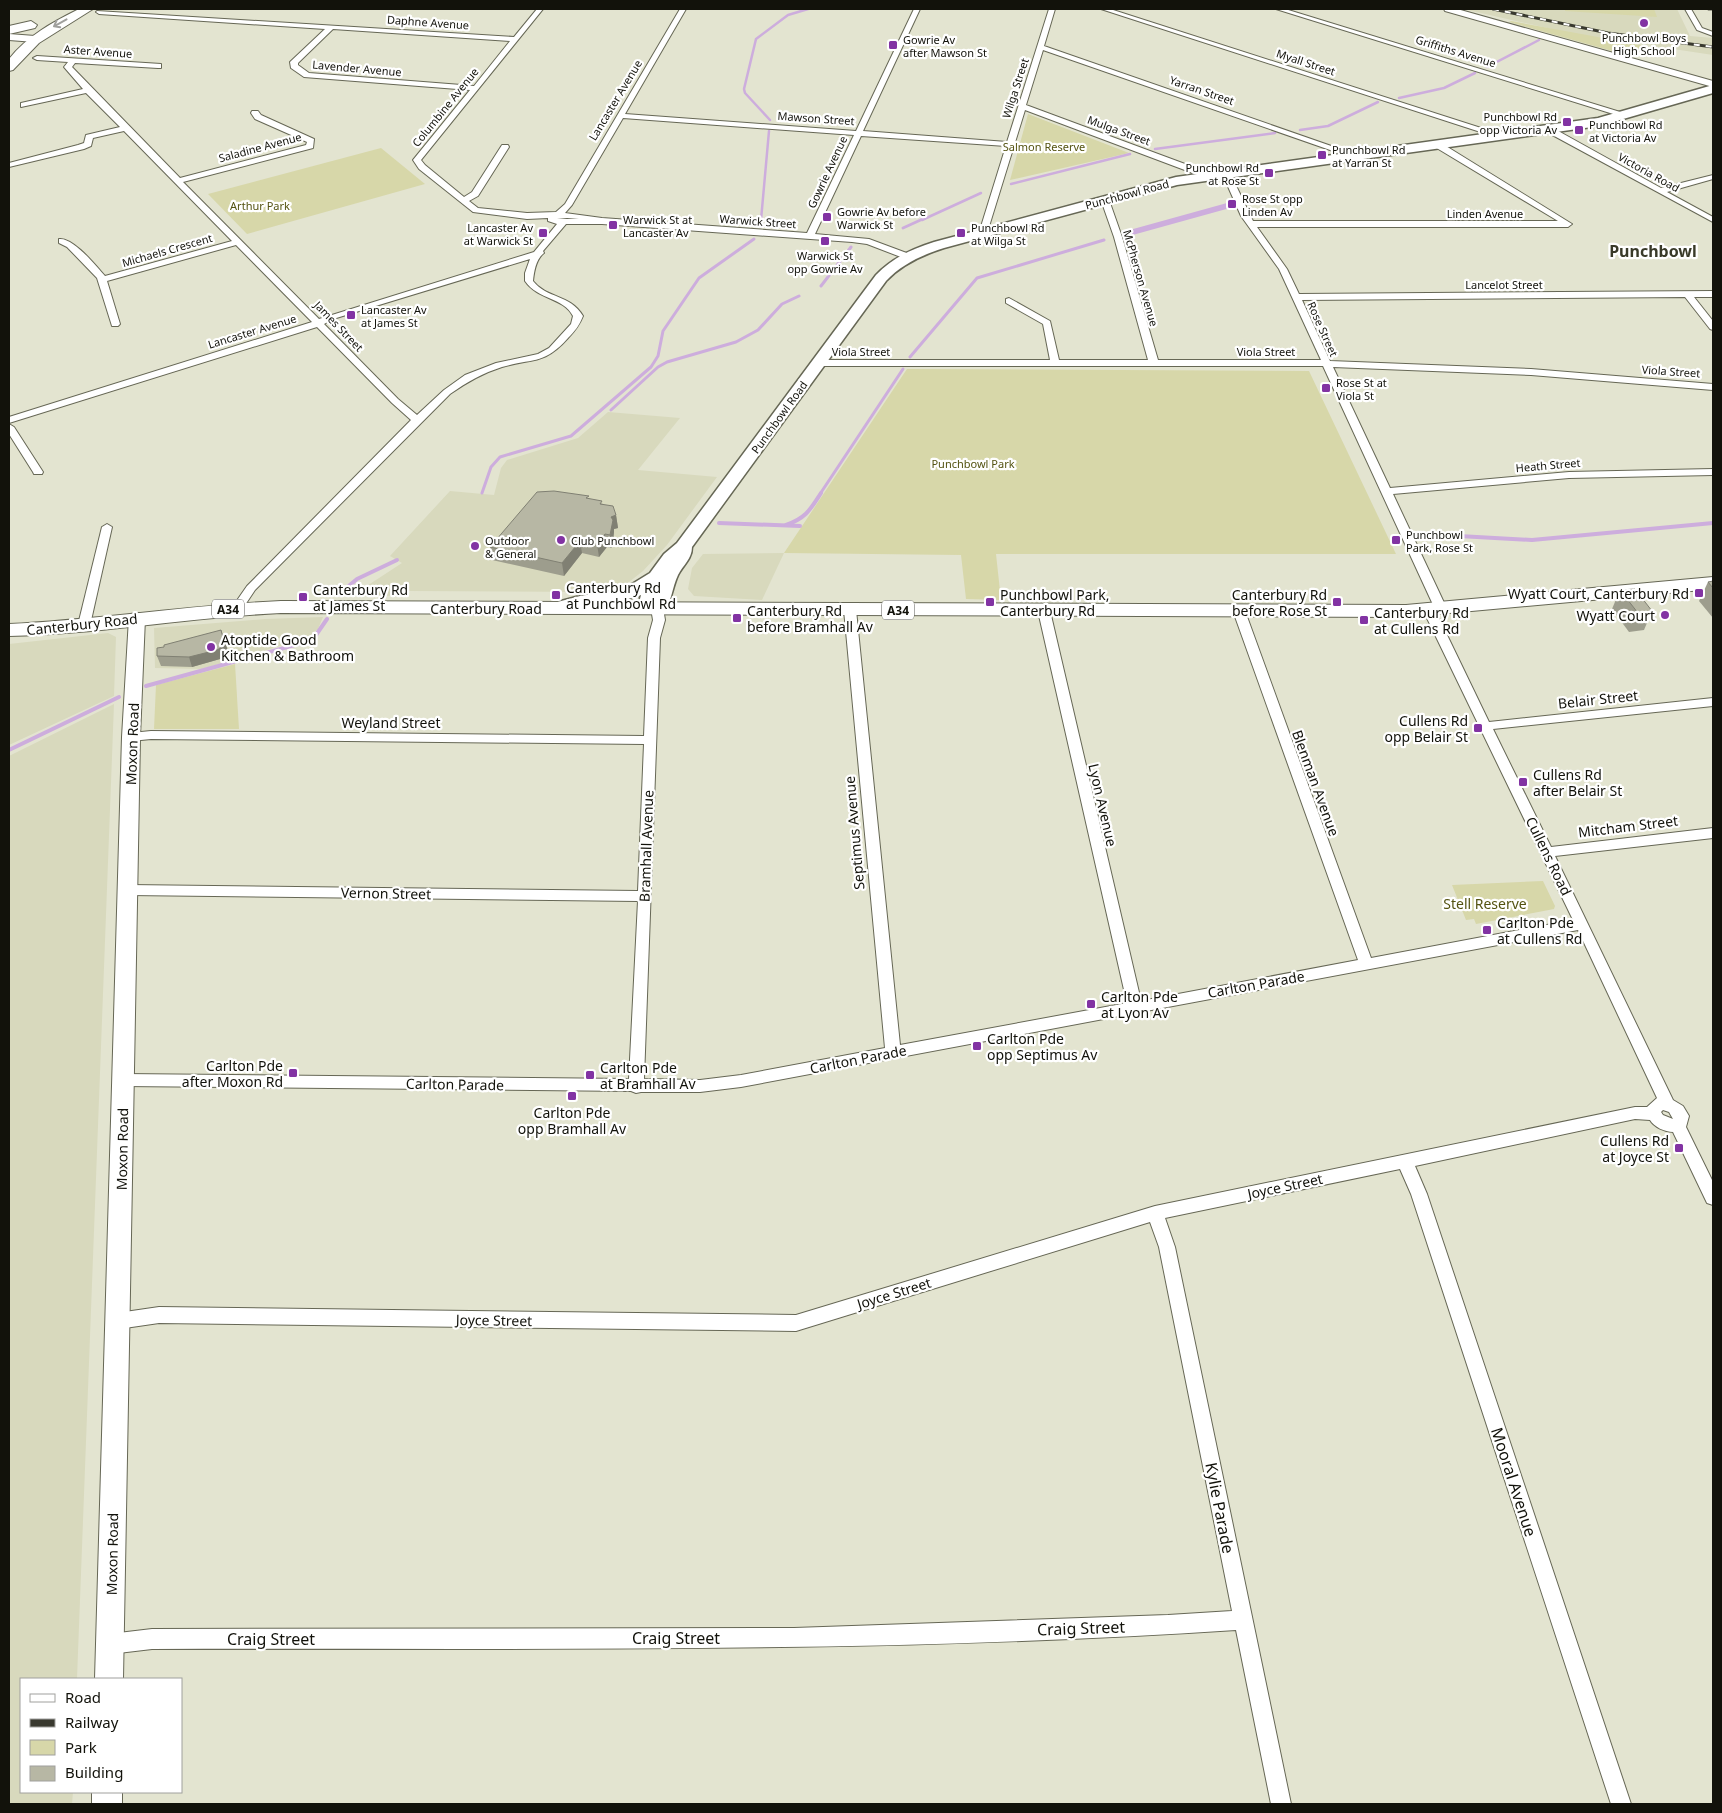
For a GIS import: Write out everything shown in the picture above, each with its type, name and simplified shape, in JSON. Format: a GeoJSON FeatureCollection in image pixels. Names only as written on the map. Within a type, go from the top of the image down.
{"type":"FeatureCollection","features":[{"type":"Feature","properties":{"kind":"highway"},"geometry":{"type":"LineString","coordinates":[[9,67],[35,39],[87,9]]}},
{"type":"Feature","properties":{"kind":"highway"},"geometry":{"type":"LineString","coordinates":[[10,37],[44,17]]}},
{"type":"Feature","properties":{"kind":"highway","name":"Canterbury Road"},"geometry":{"type":"LineString","coordinates":[[9,630],[84,625],[237,608],[281,607],[1238,611],[1435,609],[1713,583]]}},
{"type":"Feature","properties":{"kind":"main road"},"geometry":{"type":"LineString","coordinates":[[10,37],[35,39]]}},
{"type":"Feature","properties":{"kind":"main road","name":"Punchbowl Road"},"geometry":{"type":"LineString","coordinates":[[683,547],[683,554],[669,575],[662,599],[656,608],[649,599],[655,577],[671,555],[683,547],[881,278],[893,267],[909,257],[932,247],[1176,181],[1599,122],[1713,89]]}},
{"type":"Feature","properties":{"kind":"main road"},"geometry":{"type":"LineString","coordinates":[[557,608],[586,601],[626,596],[641,589],[655,577]]}},
{"type":"Feature","properties":{"kind":"main road","name":"Moxon Road"},"geometry":{"type":"LineString","coordinates":[[109,1678],[131,737],[137,618]]}},
{"type":"Feature","properties":{"kind":"street","name":"Columbine Avenue"},"geometry":{"type":"LineString","coordinates":[[540,9],[417,159],[419,165],[476,210],[555,218]]}},
{"type":"Feature","properties":{"kind":"street","name":"Lancaster Avenue"},"geometry":{"type":"LineString","coordinates":[[555,218],[568,204],[683,9]]}},
{"type":"Feature","properties":{"kind":"street","name":"Gowrie Avenue"},"geometry":{"type":"LineString","coordinates":[[810,236],[917,9]]}},
{"type":"Feature","properties":{"kind":"street","name":"Wilga Street"},"geometry":{"type":"LineString","coordinates":[[983,233],[1052,9]]}},
{"type":"Feature","properties":{"kind":"street","name":"Myall Street"},"geometry":{"type":"LineString","coordinates":[[1104,9],[1502,136]]}},
{"type":"Feature","properties":{"kind":"street","name":"Griffiths Avenue"},"geometry":{"type":"LineString","coordinates":[[1279,9],[1626,115]]}},
{"type":"Feature","properties":{"kind":"street"},"geometry":{"type":"LineString","coordinates":[[1448,9],[1713,84]]}},
{"type":"Feature","properties":{"kind":"street"},"geometry":{"type":"LineString","coordinates":[[1688,9],[1698,28],[1703,32],[1713,34]]}},
{"type":"Feature","properties":{"kind":"street","name":"Daphne Avenue"},"geometry":{"type":"LineString","coordinates":[[99,12],[515,39]]}},
{"type":"Feature","properties":{"kind":"street","name":"Lavender Avenue"},"geometry":{"type":"LineString","coordinates":[[331,27],[294,62],[294,66],[307,75],[474,88]]}},
{"type":"Feature","properties":{"kind":"street","name":"Yarran Street"},"geometry":{"type":"LineString","coordinates":[[1040,47],[1356,156]]}},
{"type":"Feature","properties":{"kind":"street","name":"Aster Avenue"},"geometry":{"type":"LineString","coordinates":[[37,58],[158,66]]}},
{"type":"Feature","properties":{"kind":"street","name":"James Street"},"geometry":{"type":"LineString","coordinates":[[72,60],[68,67],[88,90],[395,401],[417,420]]}},
{"type":"Feature","properties":{"kind":"street"},"geometry":{"type":"LineString","coordinates":[[24,105],[88,90]]}},
{"type":"Feature","properties":{"kind":"street","name":"Mulga Street"},"geometry":{"type":"LineString","coordinates":[[1021,106],[1209,176]]}},
{"type":"Feature","properties":{"kind":"street","name":"Saladine Avenue"},"geometry":{"type":"LineString","coordinates":[[178,181],[310,146],[311,141],[258,117],[255,113]]}},
{"type":"Feature","properties":{"kind":"street","name":"Mawson Street"},"geometry":{"type":"LineString","coordinates":[[620,116],[1009,144]]}},
{"type":"Feature","properties":{"kind":"street"},"geometry":{"type":"LineString","coordinates":[[10,166],[81,147],[88,144],[88,137],[126,128]]}},
{"type":"Feature","properties":{"kind":"street","name":"Victoria Road"},"geometry":{"type":"LineString","coordinates":[[1548,129],[1713,220]]}},
{"type":"Feature","properties":{"kind":"street","name":"Linden Avenue"},"geometry":{"type":"LineString","coordinates":[[1250,224],[1568,224],[1438,145]]}},
{"type":"Feature","properties":{"kind":"street"},"geometry":{"type":"LineString","coordinates":[[463,201],[475,194],[505,147]]}},
{"type":"Feature","properties":{"kind":"street","name":"Rose Street"},"geometry":{"type":"LineString","coordinates":[[1226,173],[1250,224],[1282,269],[1385,492],[1435,609]]}},
{"type":"Feature","properties":{"kind":"street"},"geometry":{"type":"LineString","coordinates":[[1660,191],[1713,177]]}},
{"type":"Feature","properties":{"kind":"street","name":"McPherson Avenue"},"geometry":{"type":"LineString","coordinates":[[1105,200],[1118,237],[1154,363]]}},
{"type":"Feature","properties":{"kind":"street"},"geometry":{"type":"LineString","coordinates":[[237,608],[251,588],[417,420],[460,382],[490,368],[547,353],[557,346],[575,325],[578,316],[573,308],[564,301],[538,292],[529,281],[531,264],[550,236],[567,219],[568,204]]}},
{"type":"Feature","properties":{"kind":"street"},"geometry":{"type":"LineString","coordinates":[[550,236],[555,218]]}},
{"type":"Feature","properties":{"kind":"street","name":"Warwick Street"},"geometry":{"type":"LineString","coordinates":[[555,218],[864,241],[909,257]]}},
{"type":"Feature","properties":{"kind":"street"},"geometry":{"type":"LineString","coordinates":[[62,241],[70,245],[101,277],[115,324]]}},
{"type":"Feature","properties":{"kind":"street","name":"Michaels Crescent"},"geometry":{"type":"LineString","coordinates":[[102,280],[238,242]]}},
{"type":"Feature","properties":{"kind":"street","name":"Lancaster Avenue"},"geometry":{"type":"LineString","coordinates":[[9,420],[540,253]]}},
{"type":"Feature","properties":{"kind":"street"},"geometry":{"type":"LineString","coordinates":[[1687,294],[1713,327]]}},
{"type":"Feature","properties":{"kind":"street","name":"Lancelot Street"},"geometry":{"type":"LineString","coordinates":[[1295,297],[1713,294]]}},
{"type":"Feature","properties":{"kind":"street"},"geometry":{"type":"LineString","coordinates":[[1009,301],[1046,323],[1055,363]]}},
{"type":"Feature","properties":{"kind":"street","name":"Viola Street"},"geometry":{"type":"LineString","coordinates":[[818,363],[1325,364],[1531,372],[1713,386]]}},
{"type":"Feature","properties":{"kind":"street"},"geometry":{"type":"LineString","coordinates":[[9,427],[38,472]]}},
{"type":"Feature","properties":{"kind":"street","name":"Heath Street"},"geometry":{"type":"LineString","coordinates":[[1385,492],[1596,474],[1713,472]]}},
{"type":"Feature","properties":{"kind":"street"},"geometry":{"type":"LineString","coordinates":[[84,625],[107,527]]}},
{"type":"Feature","properties":{"kind":"street","name":"Bramhall Avenue"},"geometry":{"type":"LineString","coordinates":[[636,1087],[640,1028],[654,638],[660,620],[656,608]]}},
{"type":"Feature","properties":{"kind":"street","name":"Cullens Road"},"geometry":{"type":"LineString","coordinates":[[1435,609],[1486,726],[1638,1038],[1660,1109]]}},
{"type":"Feature","properties":{"kind":"street","name":"Septimus Avenue"},"geometry":{"type":"LineString","coordinates":[[850,610],[893,1052]]}},
{"type":"Feature","properties":{"kind":"street","name":"Lyon Avenue"},"geometry":{"type":"LineString","coordinates":[[1044,610],[1135,1006]]}},
{"type":"Feature","properties":{"kind":"street","name":"Blenman Avenue"},"geometry":{"type":"LineString","coordinates":[[1238,611],[1366,964]]}},
{"type":"Feature","properties":{"kind":"street","name":"Belair Street"},"geometry":{"type":"LineString","coordinates":[[1486,726],[1713,702]]}},
{"type":"Feature","properties":{"kind":"street","name":"Weyland Street"},"geometry":{"type":"LineString","coordinates":[[131,737],[150,735],[650,740]]}},
{"type":"Feature","properties":{"kind":"street","name":"Mitcham Street"},"geometry":{"type":"LineString","coordinates":[[1547,852],[1713,833]]}},
{"type":"Feature","properties":{"kind":"street","name":"Vernon Street"},"geometry":{"type":"LineString","coordinates":[[128,890],[644,896]]}},
{"type":"Feature","properties":{"kind":"street","name":"Carlton Parade"},"geometry":{"type":"LineString","coordinates":[[123,1080],[693,1087],[719,1084],[1582,924]]}},
{"type":"Feature","properties":{"kind":"street"},"geometry":{"type":"LineString","coordinates":[[1660,1109],[1662,1123],[1670,1126],[1677,1125],[1713,1198]]}},
{"type":"Feature","properties":{"kind":"street","name":"Joyce Street"},"geometry":{"type":"LineString","coordinates":[[118,1321],[159,1315],[796,1323],[1155,1213],[1660,1109]]}},
{"type":"Feature","properties":{"kind":"street","name":"Mooral Avenue"},"geometry":{"type":"LineString","coordinates":[[1405,1161],[1425,1212],[1620,1804]]}},
{"type":"Feature","properties":{"kind":"street","name":"Kylie Parade"},"geometry":{"type":"LineString","coordinates":[[1155,1213],[1167,1247],[1281,1804]]}},
{"type":"Feature","properties":{"kind":"street","name":"Craig Street"},"geometry":{"type":"LineString","coordinates":[[110,1644],[134,1640],[162,1639],[794,1638],[1168,1625],[1243,1620]]}},
{"type":"Feature","properties":{"kind":"shaded area"},"geometry":{"type":"Polygon","coordinates":[[[1463,9],[1677,9],[1690,36],[1713,38],[1713,55],[1574,34],[1463,9]]]}},
{"type":"Feature","properties":{"kind":"shaded area"},"geometry":{"type":"Polygon","coordinates":[[[608,412],[680,418],[638,470],[717,477],[667,545],[643,571],[629,582],[614,589],[594,592],[409,591],[403,596],[353,595],[402,563],[390,556],[450,491],[494,495],[501,468],[507,460],[578,438],[608,412]]]}},
{"type":"Feature","properties":{"kind":"shaded area"},"geometry":{"type":"Polygon","coordinates":[[[784,553],[762,600],[694,596],[688,589],[692,568],[703,554],[784,553]]]}},
{"type":"Feature","properties":{"kind":"shaded area"},"geometry":{"type":"Polygon","coordinates":[[[323,617],[318,629],[307,638],[202,669],[155,668],[154,628],[265,619],[323,617]]]}},
{"type":"Feature","properties":{"kind":"shaded area"},"geometry":{"type":"Polygon","coordinates":[[[108,633],[116,637],[114,696],[9,745],[9,644],[108,633]]]}},
{"type":"Feature","properties":{"kind":"shaded area"},"geometry":{"type":"Polygon","coordinates":[[[114,704],[77,1678],[20,1678],[20,1793],[73,1793],[72,1804],[9,1804],[9,756],[114,704]]]}},
{"type":"Feature","properties":{"kind":"green space"},"geometry":{"type":"Polygon","coordinates":[[[1565,9],[1654,9],[1657,17],[1565,11],[1565,9]]]}},
{"type":"Feature","properties":{"kind":"green space"},"geometry":{"type":"Polygon","coordinates":[[[1509,22],[1647,46],[1630,56],[1509,22]]]}},
{"type":"Feature","properties":{"kind":"green space","name":"Salmon Reserve"},"geometry":{"type":"Polygon","coordinates":[[[1028,114],[1129,153],[1010,180],[1028,114]]]}},
{"type":"Feature","properties":{"kind":"green space","name":"Arthur Park"},"geometry":{"type":"Polygon","coordinates":[[[381,148],[425,184],[247,234],[208,194],[381,148]]]}},
{"type":"Feature","properties":{"kind":"green space","name":"Punchbowl Park"},"geometry":{"type":"Polygon","coordinates":[[[907,369],[1309,371],[1396,554],[996,554],[1001,600],[966,599],[961,555],[784,553],[907,369]]]}},
{"type":"Feature","properties":{"kind":"green space"},"geometry":{"type":"Polygon","coordinates":[[[235,664],[239,729],[154,729],[156,685],[235,664]]]}},
{"type":"Feature","properties":{"kind":"green space","name":"Stell Reserve"},"geometry":{"type":"Polygon","coordinates":[[[1543,881],[1555,906],[1554,909],[1476,924],[1474,919],[1466,920],[1452,885],[1543,881]]]}},
{"type":"Feature","properties":{"kind":"building","name":"Club Punchbowl"},"geometry":{"type":"Polygon","coordinates":[[[554,491],[589,496],[586,498],[602,501],[600,504],[613,506],[616,515],[611,517],[613,520],[610,535],[605,534],[597,544],[580,541],[562,563],[490,547],[537,492],[554,491]]]}},
{"type":"Feature","properties":{"kind":"building"},"geometry":{"type":"Polygon","coordinates":[[[1713,581],[1713,588],[1708,582],[1713,581]]]}},
{"type":"Feature","properties":{"kind":"building"},"geometry":{"type":"Polygon","coordinates":[[[1635,589],[1652,611],[1638,613],[1620,590],[1635,589]]]}},
{"type":"Feature","properties":{"kind":"building"},"geometry":{"type":"Polygon","coordinates":[[[221,630],[225,645],[217,650],[189,657],[157,656],[157,648],[164,647],[164,645],[221,630]]]}},
{"type":"Feature","properties":{"kind":"waterway"},"geometry":{"type":"LineString","coordinates":[[770,120],[745,93],[744,89],[756,39],[788,15],[808,9]]}},
{"type":"Feature","properties":{"kind":"waterway"},"geometry":{"type":"LineString","coordinates":[[1487,67],[1539,40]]}},
{"type":"Feature","properties":{"kind":"waterway"},"geometry":{"type":"LineString","coordinates":[[1399,98],[1444,88],[1475,73]]}},
{"type":"Feature","properties":{"kind":"waterway"},"geometry":{"type":"LineString","coordinates":[[1300,130],[1328,126],[1378,102]]}},
{"type":"Feature","properties":{"kind":"waterway"},"geometry":{"type":"LineString","coordinates":[[761,220],[769,131]]}},
{"type":"Feature","properties":{"kind":"waterway"},"geometry":{"type":"LineString","coordinates":[[1155,149],[1275,133]]}},
{"type":"Feature","properties":{"kind":"waterway"},"geometry":{"type":"LineString","coordinates":[[1011,184],[1130,154]]}},
{"type":"Feature","properties":{"kind":"waterway"},"geometry":{"type":"LineString","coordinates":[[922,220],[981,193]]}},
{"type":"Feature","properties":{"kind":"waterway"},"geometry":{"type":"LineString","coordinates":[[1129,233],[1227,206]]}},
{"type":"Feature","properties":{"kind":"waterway"},"geometry":{"type":"LineString","coordinates":[[760,226],[761,218]]}},
{"type":"Feature","properties":{"kind":"waterway"},"geometry":{"type":"LineString","coordinates":[[903,228],[925,218]]}},
{"type":"Feature","properties":{"kind":"waterway"},"geometry":{"type":"LineString","coordinates":[[482,493],[491,467],[500,457],[571,436],[651,367],[658,356],[663,331],[699,278],[754,239]]}},
{"type":"Feature","properties":{"kind":"waterway"},"geometry":{"type":"LineString","coordinates":[[910,357],[977,278],[1104,240]]}},
{"type":"Feature","properties":{"kind":"waterway"},"geometry":{"type":"LineString","coordinates":[[821,286],[851,247]]}},
{"type":"Feature","properties":{"kind":"waterway"},"geometry":{"type":"LineString","coordinates":[[611,410],[658,367],[667,362],[736,342],[758,330],[782,304],[799,296]]}},
{"type":"Feature","properties":{"kind":"waterway"},"geometry":{"type":"LineString","coordinates":[[820,494],[903,369]]}},
{"type":"Feature","properties":{"kind":"waterway"},"geometry":{"type":"LineString","coordinates":[[786,525],[807,513],[821,493]]}},
{"type":"Feature","properties":{"kind":"waterway"},"geometry":{"type":"LineString","coordinates":[[719,523],[800,526]]}},
{"type":"Feature","properties":{"kind":"waterway"},"geometry":{"type":"LineString","coordinates":[[1423,534],[1532,540],[1713,523]]}},
{"type":"Feature","properties":{"kind":"waterway"},"geometry":{"type":"LineString","coordinates":[[338,595],[357,579],[397,560]]}},
{"type":"Feature","properties":{"kind":"waterway"},"geometry":{"type":"LineString","coordinates":[[146,686],[302,643],[316,635],[327,619]]}},
{"type":"Feature","properties":{"kind":"waterway"},"geometry":{"type":"LineString","coordinates":[[9,750],[119,697]]}},
{"type":"Feature","properties":{"kind":"railway"},"geometry":{"type":"LineString","coordinates":[[1493,9],[1608,33],[1713,47]]}},
{"type":"Feature","properties":{"kind":"place","name":"Punchbowl Boys High School"},"geometry":{"type":"Point","coordinates":[1644,23]}},
{"type":"Feature","properties":{"kind":"place","name":"Gowrie Av after Mawson St"},"geometry":{"type":"Point","coordinates":[893,45]}},
{"type":"Feature","properties":{"kind":"place","name":"Punchbowl Rd opp Victoria Av"},"geometry":{"type":"Point","coordinates":[1567,122]}},
{"type":"Feature","properties":{"kind":"place","name":"Punchbowl Rd at Victoria Av"},"geometry":{"type":"Point","coordinates":[1579,130]}},
{"type":"Feature","properties":{"kind":"place","name":"Punchbowl Rd at Yarran St"},"geometry":{"type":"Point","coordinates":[1322,155]}},
{"type":"Feature","properties":{"kind":"place","name":"Punchbowl Rd at Rose St"},"geometry":{"type":"Point","coordinates":[1269,173]}},
{"type":"Feature","properties":{"kind":"place","name":"Rose St opp Linden Av"},"geometry":{"type":"Point","coordinates":[1232,204]}},
{"type":"Feature","properties":{"kind":"place","name":"Gowrie Av before Warwick St"},"geometry":{"type":"Point","coordinates":[827,217]}},
{"type":"Feature","properties":{"kind":"place","name":"Warwick St at Lancaster Av"},"geometry":{"type":"Point","coordinates":[613,225]}},
{"type":"Feature","properties":{"kind":"place","name":"Lancaster Av at Warwick St"},"geometry":{"type":"Point","coordinates":[543,233]}},
{"type":"Feature","properties":{"kind":"place","name":"Punchbowl Rd at Wilga St"},"geometry":{"type":"Point","coordinates":[961,233]}},
{"type":"Feature","properties":{"kind":"place","name":"Warwick St opp Gowrie Av"},"geometry":{"type":"Point","coordinates":[825,241]}},
{"type":"Feature","properties":{"kind":"place","name":"Lancaster Av at James St"},"geometry":{"type":"Point","coordinates":[351,315]}},
{"type":"Feature","properties":{"kind":"place","name":"Rose St at Viola St"},"geometry":{"type":"Point","coordinates":[1326,388]}},
{"type":"Feature","properties":{"kind":"place","name":"Club Punchbowl"},"geometry":{"type":"Point","coordinates":[561,540]}},
{"type":"Feature","properties":{"kind":"place","name":"Punchbowl Park, Rose St"},"geometry":{"type":"Point","coordinates":[1396,540]}},
{"type":"Feature","properties":{"kind":"place","name":"Outdoor & General"},"geometry":{"type":"Point","coordinates":[475,546]}},
{"type":"Feature","properties":{"kind":"place","name":"Wyatt Court, Canterbury Rd"},"geometry":{"type":"Point","coordinates":[1699,593]}},
{"type":"Feature","properties":{"kind":"place","name":"Canterbury Rd at Punchbowl Rd"},"geometry":{"type":"Point","coordinates":[556,595]}},
{"type":"Feature","properties":{"kind":"place","name":"Canterbury Rd at James St"},"geometry":{"type":"Point","coordinates":[303,597]}},
{"type":"Feature","properties":{"kind":"place","name":"Punchbowl Park, Canterbury Rd"},"geometry":{"type":"Point","coordinates":[990,602]}},
{"type":"Feature","properties":{"kind":"place","name":"Canterbury Rd before Rose St"},"geometry":{"type":"Point","coordinates":[1337,602]}},
{"type":"Feature","properties":{"kind":"place","name":"Wyatt Court"},"geometry":{"type":"Point","coordinates":[1665,615]}},
{"type":"Feature","properties":{"kind":"place","name":"Canterbury Rd before Bramhall Av"},"geometry":{"type":"Point","coordinates":[737,618]}},
{"type":"Feature","properties":{"kind":"place","name":"Canterbury Rd at Cullens Rd"},"geometry":{"type":"Point","coordinates":[1364,620]}},
{"type":"Feature","properties":{"kind":"place","name":"Atoptide Good Kitchen & Bathroom"},"geometry":{"type":"Point","coordinates":[211,647]}},
{"type":"Feature","properties":{"kind":"place","name":"Cullens Rd opp Belair St"},"geometry":{"type":"Point","coordinates":[1478,728]}},
{"type":"Feature","properties":{"kind":"place","name":"Cullens Rd after Belair St"},"geometry":{"type":"Point","coordinates":[1523,782]}},
{"type":"Feature","properties":{"kind":"place","name":"Carlton Pde at Cullens Rd"},"geometry":{"type":"Point","coordinates":[1487,930]}},
{"type":"Feature","properties":{"kind":"place","name":"Carlton Pde at Lyon Av"},"geometry":{"type":"Point","coordinates":[1091,1004]}},
{"type":"Feature","properties":{"kind":"place","name":"Carlton Pde opp Septimus Av"},"geometry":{"type":"Point","coordinates":[977,1046]}},
{"type":"Feature","properties":{"kind":"place","name":"Carlton Pde after Moxon Rd"},"geometry":{"type":"Point","coordinates":[293,1073]}},
{"type":"Feature","properties":{"kind":"place","name":"Carlton Pde at Bramhall Av"},"geometry":{"type":"Point","coordinates":[590,1075]}},
{"type":"Feature","properties":{"kind":"place","name":"Carlton Pde opp Bramhall Av"},"geometry":{"type":"Point","coordinates":[572,1096]}},
{"type":"Feature","properties":{"kind":"place","name":"Cullens Rd at Joyce St"},"geometry":{"type":"Point","coordinates":[1679,1148]}},
{"type":"Feature","properties":{"kind":"district","name":"Punchbowl"},"geometry":{"type":"Point","coordinates":[1653,251]}}]}
